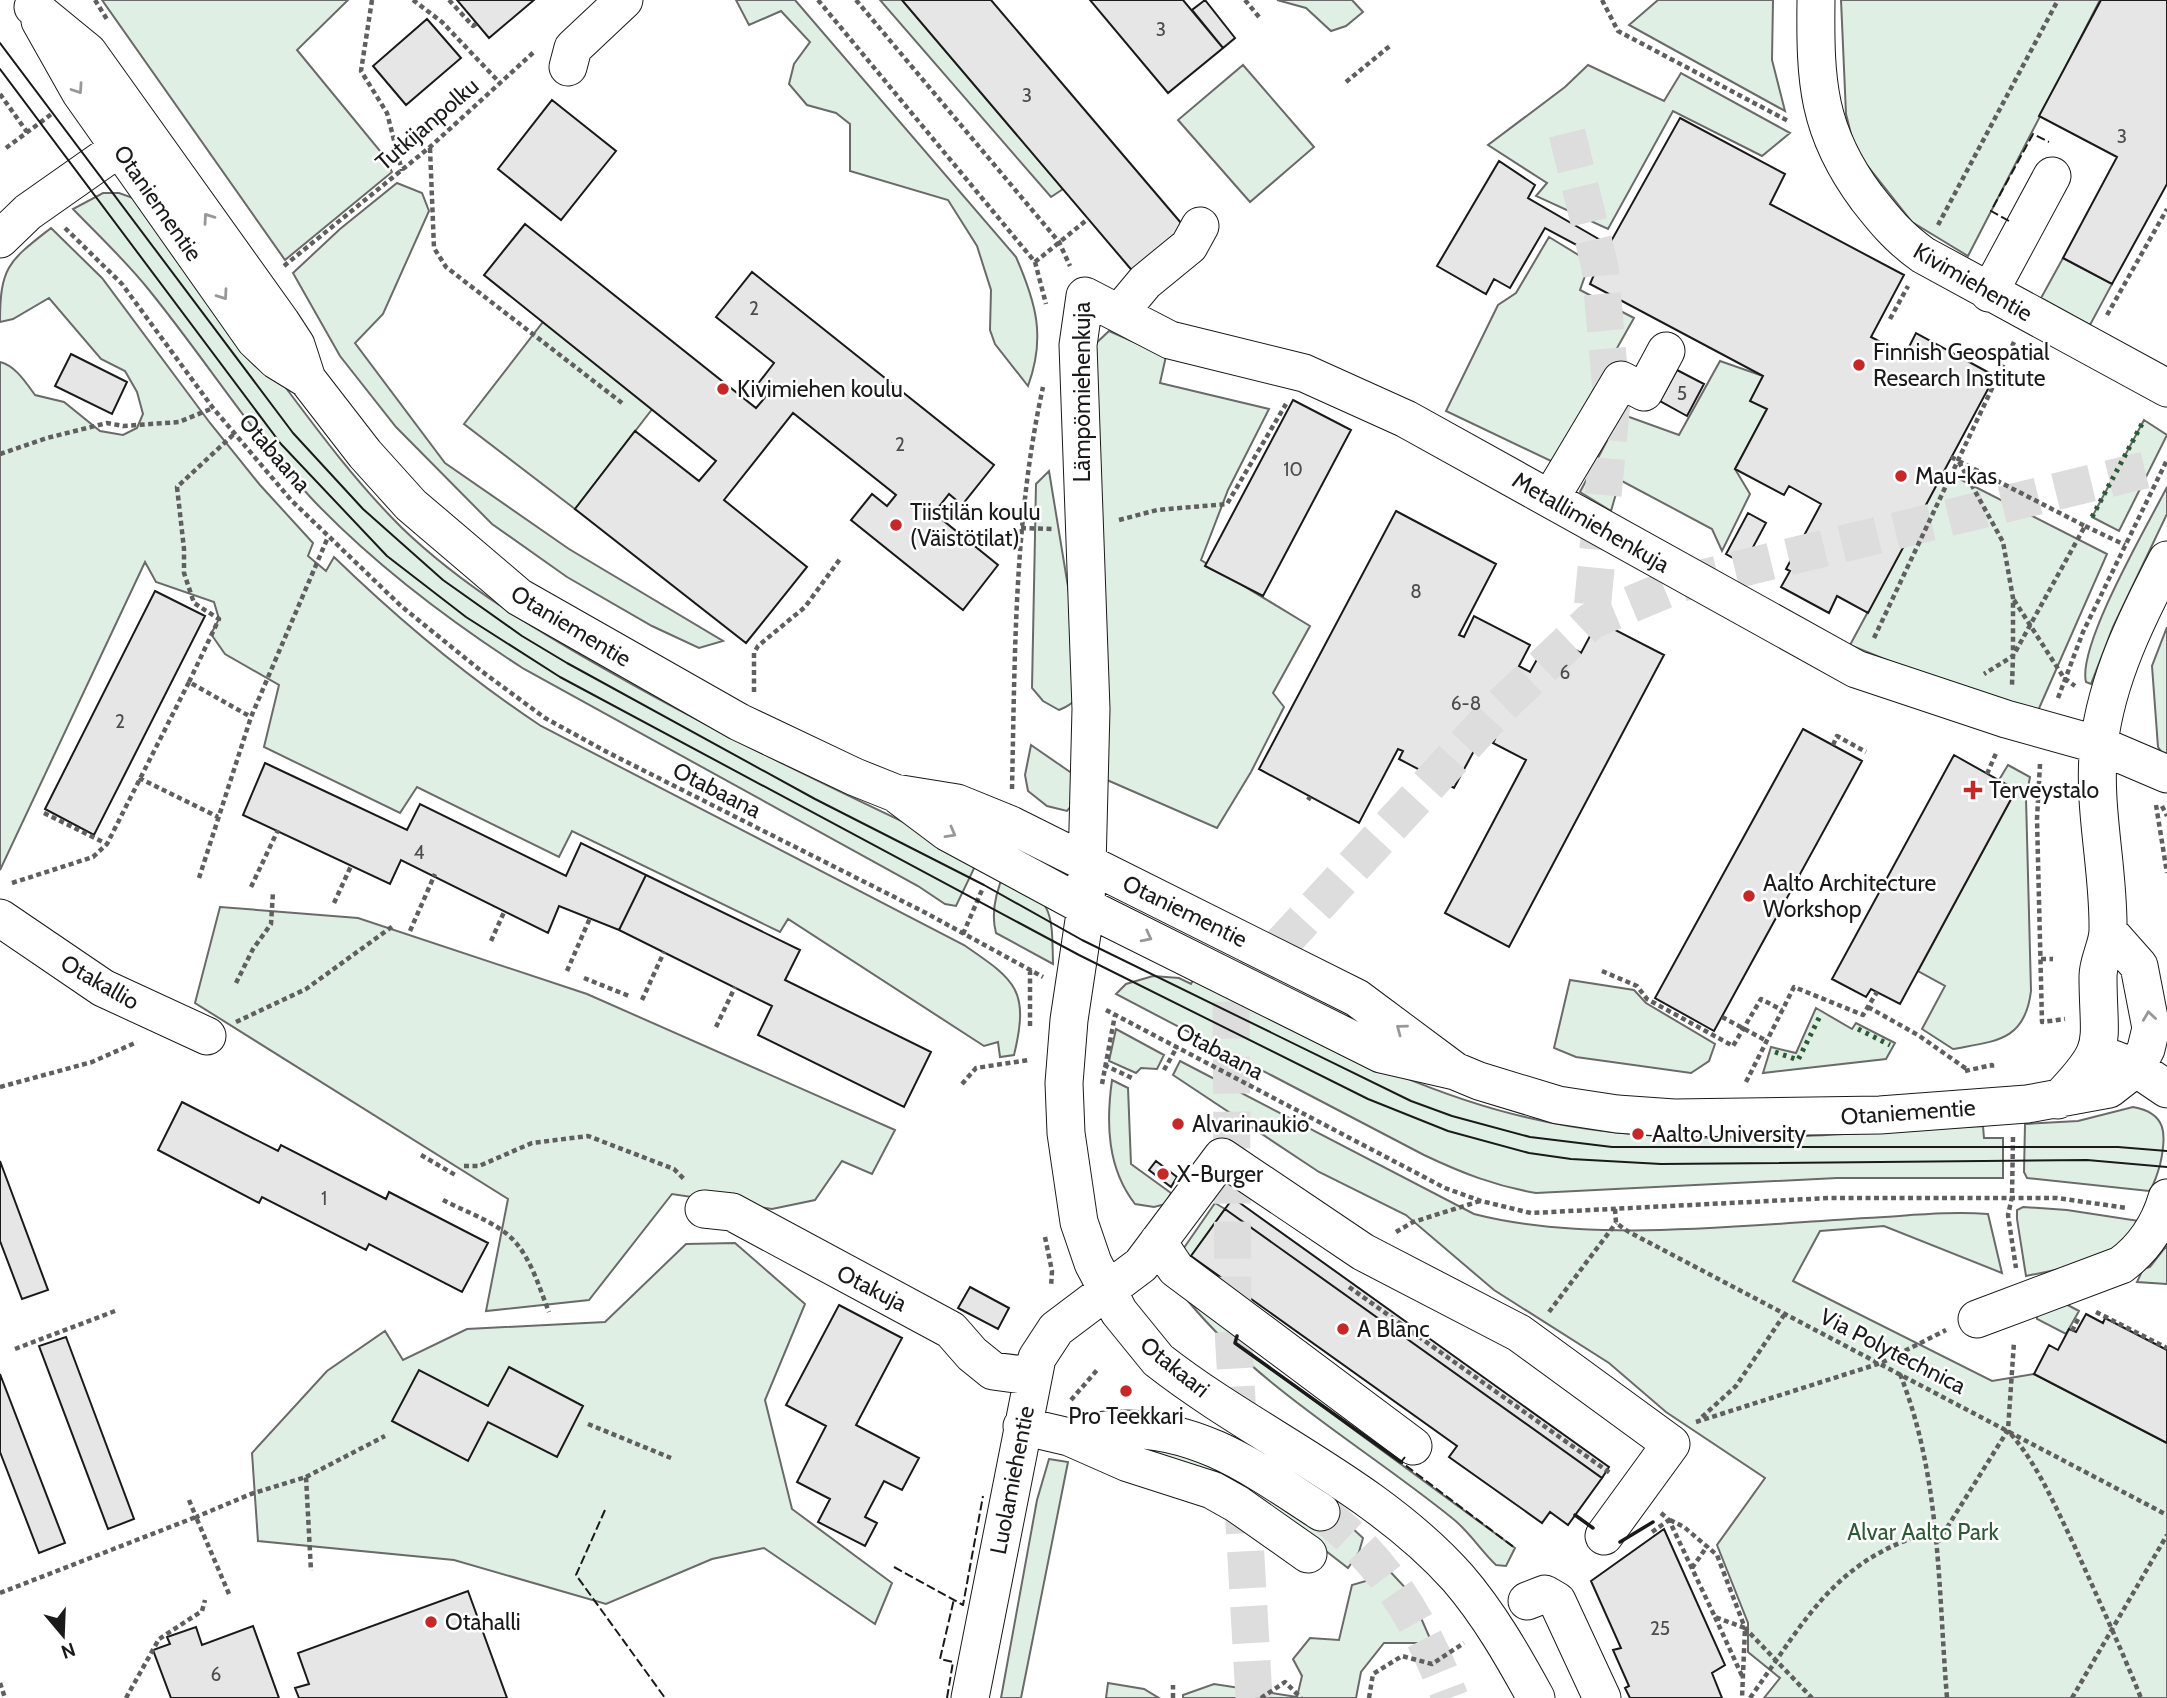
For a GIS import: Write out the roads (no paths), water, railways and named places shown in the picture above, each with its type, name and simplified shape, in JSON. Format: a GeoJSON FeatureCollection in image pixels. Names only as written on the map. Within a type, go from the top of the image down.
{"type":"FeatureCollection","features":[{"type":"Feature","properties":{"kind":"street"},"geometry":{"type":"LineString","coordinates":[[554,57],[573,48],[624,0]]}},
{"type":"Feature","properties":{"kind":"street","name":"Kivimiehentie"},"geometry":{"type":"LineString","coordinates":[[1816,0],[1815,59],[1824,116],[1844,167],[1896,236],[1989,293],[2167,388]]}},
{"type":"Feature","properties":{"kind":"street","name":"Otaniementie"},"geometry":{"type":"LineString","coordinates":[[30,4],[89,52],[132,139],[281,322],[296,345],[307,379],[365,453],[411,505],[519,597],[739,722],[895,793],[947,832],[1086,907],[1381,1055],[1455,1071],[1558,1105],[1617,1114],[1674,1118],[1881,1115],[2058,1100],[2109,1089],[2136,1068]]}},
{"type":"Feature","properties":{"kind":"street"},"geometry":{"type":"LineString","coordinates":[[0,239],[36,206],[132,139]]}},
{"type":"Feature","properties":{"kind":"street"},"geometry":{"type":"LineString","coordinates":[[1989,293],[2052,176]]}},
{"type":"Feature","properties":{"kind":"street"},"geometry":{"type":"LineString","coordinates":[[1120,312],[1144,282],[1189,246],[1200,226]]}},
{"type":"Feature","properties":{"kind":"street","name":"Metallimiehenkuja"},"geometry":{"type":"LineString","coordinates":[[1085,296],[1170,340],[1304,373],[1406,419],[1856,669],[2006,719],[2099,745],[2167,774]]}},
{"type":"Feature","properties":{"kind":"street","name":"Lämpömiehenkuja"},"geometry":{"type":"LineString","coordinates":[[1085,296],[1078,345],[1091,709],[1087,863]]}},
{"type":"Feature","properties":{"kind":"street"},"geometry":{"type":"LineString","coordinates":[[1550,499],[1621,380],[1644,392],[1666,351]]}},
{"type":"Feature","properties":{"kind":"street"},"geometry":{"type":"LineString","coordinates":[[2058,1100],[2087,1069],[2101,1035],[2098,975],[2108,931],[2098,816],[2099,745],[2108,700],[2131,630],[2167,560]]}},
{"type":"Feature","properties":{"kind":"street","name":"Otaniementie"},"geometry":{"type":"LineString","coordinates":[[895,793],[957,803],[1012,825],[1357,998],[1455,1071]]}},
{"type":"Feature","properties":{"kind":"street","name":"Otakaari"},"geometry":{"type":"LineString","coordinates":[[1087,863],[1086,907],[1064,1083],[1066,1133],[1079,1222],[1106,1293],[1137,1337],[1158,1360],[1354,1491],[1428,1549],[1480,1607],[1536,1698]]}},
{"type":"Feature","properties":{"kind":"street","name":"Otakallio"},"geometry":{"type":"LineString","coordinates":[[0,918],[103,988],[207,1036]]}},
{"type":"Feature","properties":{"kind":"street"},"geometry":{"type":"LineString","coordinates":[[2108,931],[2139,966],[2146,993],[2151,1028],[2146,1049],[2136,1068]]}},
{"type":"Feature","properties":{"kind":"street"},"geometry":{"type":"LineString","coordinates":[[2096,1052],[2136,1068],[2167,1089]]}},
{"type":"Feature","properties":{"kind":"street","name":"Luolamiehentie"},"geometry":{"type":"LineString","coordinates":[[970,1698],[1031,1376],[1046,1340],[1056,1328],[1141,1265],[1222,1157],[1363,1252],[1529,1340],[1671,1444],[1621,1482],[1604,1536]]}},
{"type":"Feature","properties":{"kind":"street"},"geometry":{"type":"LineString","coordinates":[[1977,1319],[2121,1265],[2136,1253],[2164,1208]]}},
{"type":"Feature","properties":{"kind":"street","name":"Otakuja"},"geometry":{"type":"LineString","coordinates":[[704,1209],[732,1212],[951,1330],[972,1354],[993,1371],[1031,1376]]}},
{"type":"Feature","properties":{"kind":"street"},"geometry":{"type":"LineString","coordinates":[[1158,1242],[1175,1269],[1413,1446]]}},
{"type":"Feature","properties":{"kind":"street"},"geometry":{"type":"LineString","coordinates":[[1022,1426],[1069,1437],[1128,1463],[1212,1490],[1237,1504],[1308,1554]]}},
{"type":"Feature","properties":{"kind":"street"},"geometry":{"type":"LineString","coordinates":[[1069,1437],[1117,1429],[1164,1432],[1196,1439],[1237,1459],[1321,1512]]}},
{"type":"Feature","properties":{"kind":"street"},"geometry":{"type":"LineString","coordinates":[[1527,1601],[1545,1594],[1557,1601],[1602,1698]]}},
{"type":"Feature","properties":{"kind":"tunnel"},"geometry":{"type":"LineString","coordinates":[[1567,133],[1600,267],[1612,402],[1591,621]]}},
{"type":"Feature","properties":{"kind":"tunnel"},"geometry":{"type":"LineString","coordinates":[[1254,1698],[1233,1329],[1231,999],[1501,706],[1591,621],[1682,583],[2161,466]]}},
{"type":"Feature","properties":{"kind":"tunnel"},"geometry":{"type":"LineString","coordinates":[[1321,1512],[1364,1551],[1399,1595],[1427,1644],[1450,1698]]}},
{"type":"Feature","properties":{"kind":"tram line"},"geometry":{"type":"LineString","coordinates":[[0,43],[293,433],[363,509],[443,580],[522,636],[567,663],[815,799],[984,885],[1082,940],[1411,1101],[1452,1116],[1530,1137],[1612,1147],[2118,1147],[2167,1151]]}},
{"type":"Feature","properties":{"kind":"tram line"},"geometry":{"type":"LineString","coordinates":[[0,69],[281,444],[387,556],[466,617],[560,677],[1079,955],[1368,1099],[1448,1131],[1529,1153],[1571,1159],[1661,1164],[2087,1160],[2167,1167]]}},
{"type":"Feature","properties":{"kind":"place","name":"Finnish Geospatial Research Institute"},"geometry":{"type":"Point","coordinates":[1859,365]}},
{"type":"Feature","properties":{"kind":"place","name":"Kivimiehen koulu"},"geometry":{"type":"Point","coordinates":[723,389]}},
{"type":"Feature","properties":{"kind":"place","name":"Mau-kas"},"geometry":{"type":"Point","coordinates":[1901,476]}},
{"type":"Feature","properties":{"kind":"place","name":"Tiistilän koulu (Väistötilat)"},"geometry":{"type":"Point","coordinates":[896,525]}},
{"type":"Feature","properties":{"kind":"place","name":"Terveystalo"},"geometry":{"type":"Point","coordinates":[1973,790]}},
{"type":"Feature","properties":{"kind":"place","name":"Aalto Architecture Workshop"},"geometry":{"type":"Point","coordinates":[1749,896]}},
{"type":"Feature","properties":{"kind":"place","name":"Alvarinaukio"},"geometry":{"type":"Point","coordinates":[1178,1124]}},
{"type":"Feature","properties":{"kind":"place","name":"Aalto University"},"geometry":{"type":"Point","coordinates":[1638,1134]}},
{"type":"Feature","properties":{"kind":"place","name":"X-Burger"},"geometry":{"type":"Point","coordinates":[1163,1174]}},
{"type":"Feature","properties":{"kind":"place","name":"A Blanc"},"geometry":{"type":"Point","coordinates":[1343,1329]}},
{"type":"Feature","properties":{"kind":"place","name":"Pro Teekkari"},"geometry":{"type":"Point","coordinates":[1126,1391]}},
{"type":"Feature","properties":{"kind":"place","name":"Otahalli"},"geometry":{"type":"Point","coordinates":[431,1622]}},
{"type":"Feature","properties":{"kind":"park label","name":"Alvar Aalto Park"},"geometry":{"type":"Point","coordinates":[1923,1532]}}]}
